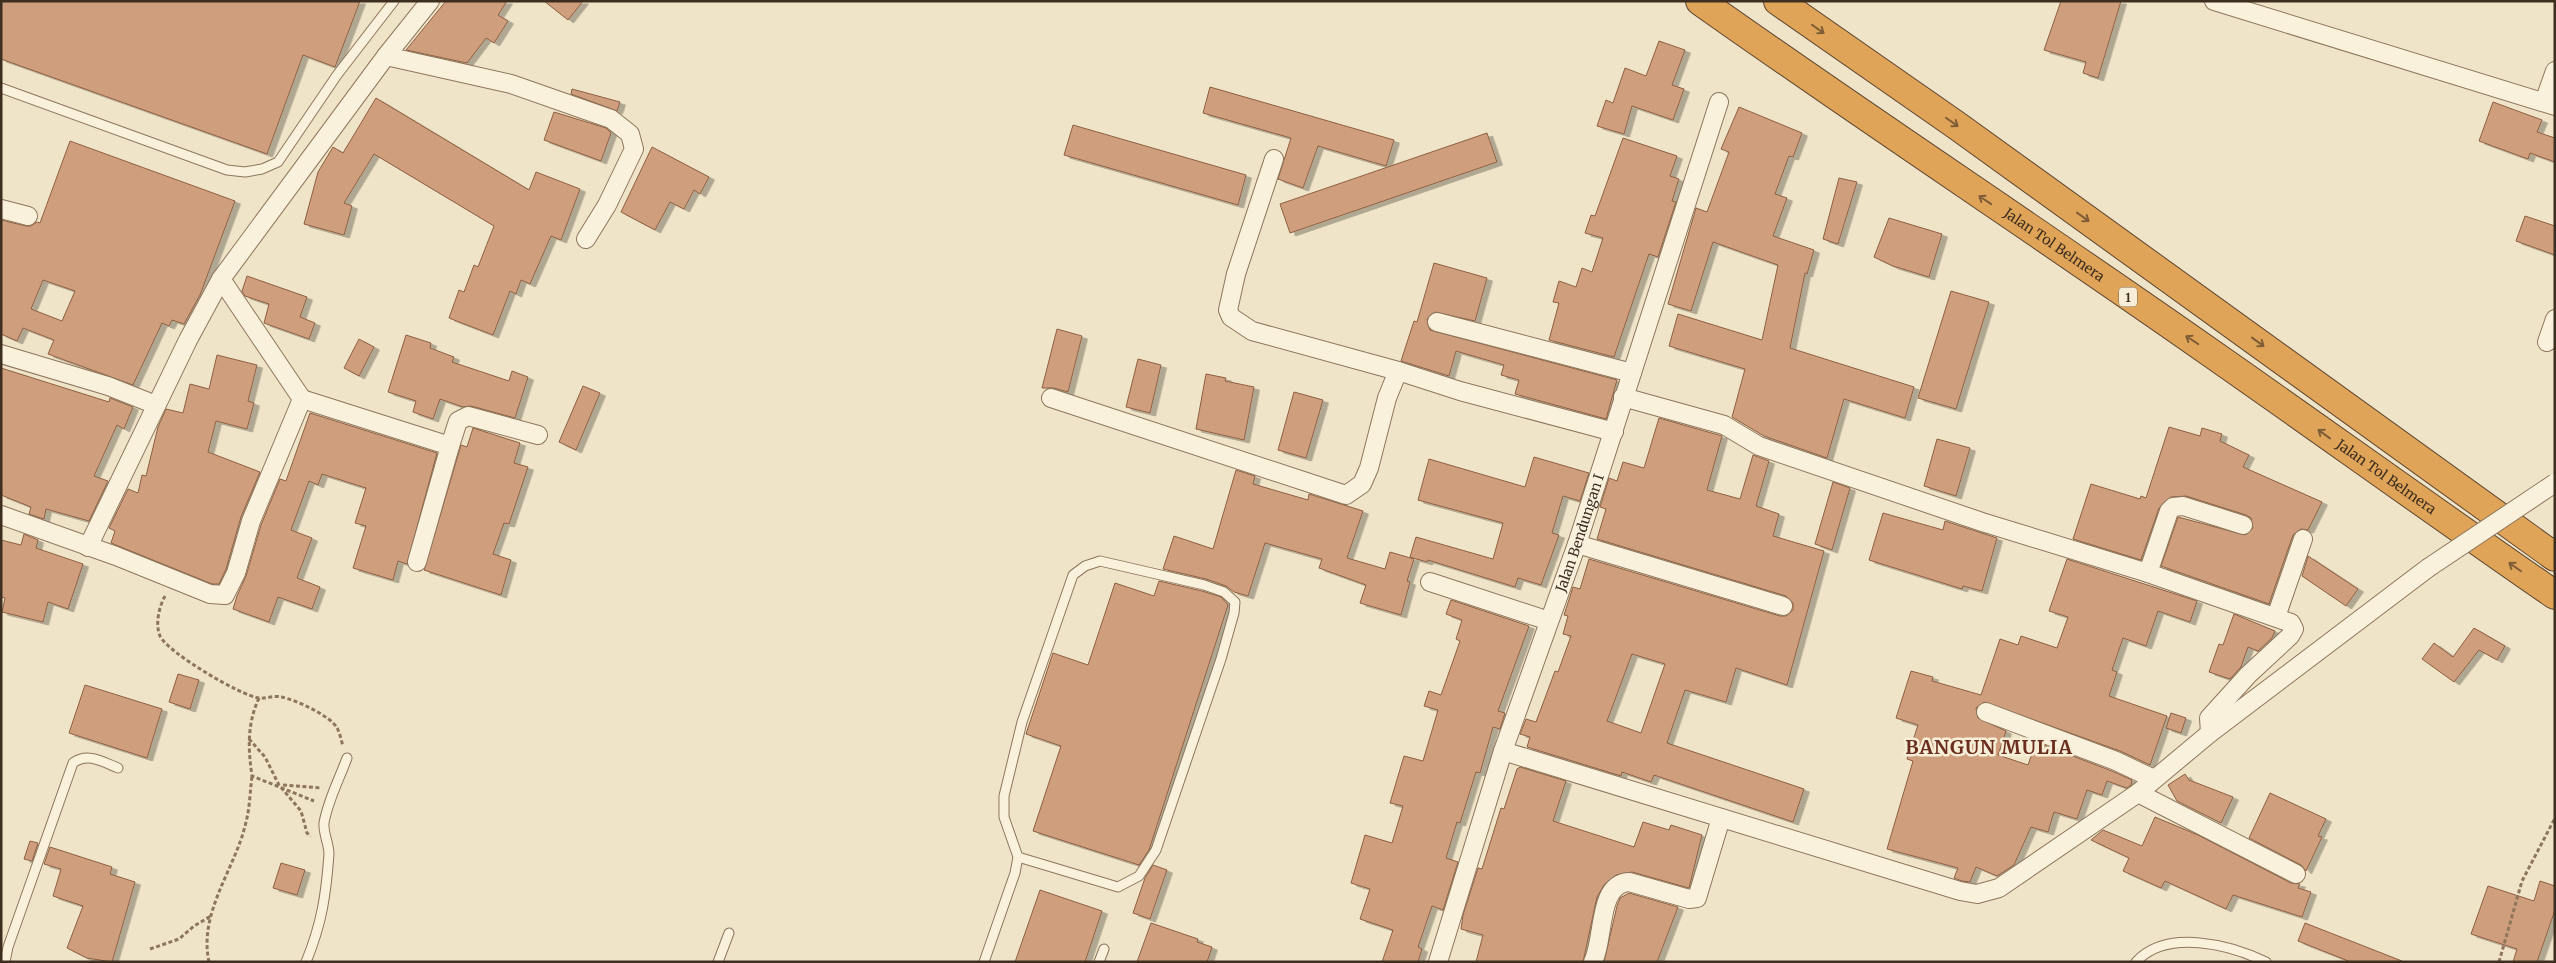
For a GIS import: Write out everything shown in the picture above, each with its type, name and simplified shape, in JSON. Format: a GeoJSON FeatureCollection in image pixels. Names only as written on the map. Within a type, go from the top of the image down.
{"type":"FeatureCollection","features":[{"type":"Feature","properties":{"kind":"highway","name":"Jalan Tol Belmera"},"geometry":{"type":"LineString","coordinates":[[1700,1],[1855,112],[2207,350],[2450,524],[2555,595]]}},
{"type":"Feature","properties":{"kind":"highway"},"geometry":{"type":"LineString","coordinates":[[1778,1],[1956,125],[2555,557]]}},
{"type":"Feature","properties":{"kind":"street"},"geometry":{"type":"LineString","coordinates":[[88,547],[156,405],[221,279],[386,56],[430,1]]}},
{"type":"Feature","properties":{"kind":"street"},"geometry":{"type":"LineString","coordinates":[[2214,1],[2549,104],[2555,71]]}},
{"type":"Feature","properties":{"kind":"street"},"geometry":{"type":"LineString","coordinates":[[386,56],[511,84],[611,119],[630,134],[634,149],[607,205],[586,239]]}},
{"type":"Feature","properties":{"kind":"street","name":"Jalan Bendungan I"},"geometry":{"type":"LineString","coordinates":[[1438,962],[1503,751],[1577,544],[1719,102]]}},
{"type":"Feature","properties":{"kind":"street"},"geometry":{"type":"LineString","coordinates":[[1274,159],[1236,274],[1228,310],[1230,317],[1252,331],[1614,432]]}},
{"type":"Feature","properties":{"kind":"street"},"geometry":{"type":"LineString","coordinates":[[1,209],[28,216]]}},
{"type":"Feature","properties":{"kind":"street"},"geometry":{"type":"LineString","coordinates":[[221,279],[302,399],[450,446]]}},
{"type":"Feature","properties":{"kind":"street"},"geometry":{"type":"LineString","coordinates":[[2547,342],[2555,318]]}},
{"type":"Feature","properties":{"kind":"street"},"geometry":{"type":"LineString","coordinates":[[1437,322],[1632,373]]}},
{"type":"Feature","properties":{"kind":"street"},"geometry":{"type":"LineString","coordinates":[[1,354],[108,386],[156,405]]}},
{"type":"Feature","properties":{"kind":"street"},"geometry":{"type":"LineString","coordinates":[[1051,398],[1346,495],[1362,484],[1369,468],[1388,398],[1398,371]]}},
{"type":"Feature","properties":{"kind":"street"},"geometry":{"type":"LineString","coordinates":[[1624,397],[1724,425],[1759,446],[1982,522],[2148,573],[2291,623],[2293,631],[2217,707],[2209,718],[2210,733]]}},
{"type":"Feature","properties":{"kind":"street"},"geometry":{"type":"LineString","coordinates":[[1,515],[116,556],[173,581],[210,594],[225,595],[236,573],[251,521],[302,399]]}},
{"type":"Feature","properties":{"kind":"street"},"geometry":{"type":"LineString","coordinates":[[417,562],[458,422],[468,416],[538,435]]}},
{"type":"Feature","properties":{"kind":"street"},"geometry":{"type":"LineString","coordinates":[[1503,751],[1960,891],[1977,894],[1999,888],[2138,793],[2210,733],[2428,568],[2555,483]]}},
{"type":"Feature","properties":{"kind":"street"},"geometry":{"type":"LineString","coordinates":[[2148,573],[2169,511],[2173,507],[2183,506],[2243,525]]}},
{"type":"Feature","properties":{"kind":"street"},"geometry":{"type":"LineString","coordinates":[[2276,617],[2303,539]]}},
{"type":"Feature","properties":{"kind":"street"},"geometry":{"type":"LineString","coordinates":[[1577,544],[1782,606]]}},
{"type":"Feature","properties":{"kind":"street"},"geometry":{"type":"LineString","coordinates":[[1430,582],[1549,621]]}},
{"type":"Feature","properties":{"kind":"street"},"geometry":{"type":"LineString","coordinates":[[1986,712],[2116,762],[2154,779]]}},
{"type":"Feature","properties":{"kind":"street"},"geometry":{"type":"LineString","coordinates":[[2138,793],[2296,874]]}},
{"type":"Feature","properties":{"kind":"street"},"geometry":{"type":"LineString","coordinates":[[1593,962],[1610,891],[1620,882],[1629,882],[1689,900],[1697,898],[1721,818]]}},
{"type":"Feature","properties":{"kind":"lane"},"geometry":{"type":"LineString","coordinates":[[1,88],[227,170],[245,172],[262,169],[278,162],[337,75],[394,1]]}},
{"type":"Feature","properties":{"kind":"lane"},"geometry":{"type":"LineString","coordinates":[[984,962],[1015,873],[1018,856],[1004,817],[1004,796],[1022,722],[1073,575],[1085,566],[1100,561],[1204,585],[1224,592],[1235,602],[1234,613],[1221,659],[1156,850],[1139,876],[1118,888],[1018,856]]}},
{"type":"Feature","properties":{"kind":"lane"},"geometry":{"type":"LineString","coordinates":[[5,962],[8,947],[73,763],[80,758],[89,757],[118,768]]}},
{"type":"Feature","properties":{"kind":"lane"},"geometry":{"type":"LineString","coordinates":[[306,962],[319,930],[326,894],[329,850],[324,826],[334,789],[340,780],[347,758]]}},
{"type":"Feature","properties":{"kind":"lane"},"geometry":{"type":"LineString","coordinates":[[718,962],[728,933]]}},
{"type":"Feature","properties":{"kind":"lane"},"geometry":{"type":"LineString","coordinates":[[2136,962],[2140,957],[2166,944],[2189,943],[2234,949],[2266,962]]}},
{"type":"Feature","properties":{"kind":"lane"},"geometry":{"type":"LineString","coordinates":[[1099,962],[1104,948]]}},
{"type":"Feature","properties":{"kind":"path"},"geometry":{"type":"LineString","coordinates":[[173,581],[162,600],[157,624],[160,637],[170,648],[219,680],[259,698],[279,696],[292,699],[318,713],[336,726],[347,758]]}},
{"type":"Feature","properties":{"kind":"path"},"geometry":{"type":"LineString","coordinates":[[208,962],[208,930],[211,916],[246,822],[252,776],[249,739],[252,714],[259,698]]}},
{"type":"Feature","properties":{"kind":"path"},"geometry":{"type":"LineString","coordinates":[[249,739],[265,757],[279,785],[300,811],[306,832],[329,850]]}},
{"type":"Feature","properties":{"kind":"path"},"geometry":{"type":"LineString","coordinates":[[252,776],[279,785],[328,807]]}},
{"type":"Feature","properties":{"kind":"path"},"geometry":{"type":"LineString","coordinates":[[279,785],[334,789]]}},
{"type":"Feature","properties":{"kind":"path"},"geometry":{"type":"LineString","coordinates":[[2498,962],[2522,881],[2555,818]]}},
{"type":"Feature","properties":{"kind":"path"},"geometry":{"type":"LineString","coordinates":[[150,949],[179,939],[194,926],[211,916]]}},
{"type":"Feature","properties":{"kind":"building"},"geometry":{"type":"Polygon","coordinates":[[[1,1],[360,1],[335,67],[303,55],[267,154],[1,59],[1,1]]]}},
{"type":"Feature","properties":{"kind":"building"},"geometry":{"type":"Polygon","coordinates":[[[446,1],[507,1],[498,15],[508,21],[494,43],[486,38],[467,63],[406,50],[446,1]]]}},
{"type":"Feature","properties":{"kind":"building"},"geometry":{"type":"Polygon","coordinates":[[[544,1],[583,1],[568,20],[544,1]]]}},
{"type":"Feature","properties":{"kind":"building"},"geometry":{"type":"Polygon","coordinates":[[[2061,1],[2121,1],[2098,78],[2083,73],[2086,62],[2044,50],[2061,1]]]}},
{"type":"Feature","properties":{"kind":"building"},"geometry":{"type":"Polygon","coordinates":[[[1659,41],[1685,50],[1672,85],[1684,89],[1673,120],[1632,106],[1624,134],[1597,126],[1606,100],[1613,103],[1625,68],[1646,76],[1659,41]]]}},
{"type":"Feature","properties":{"kind":"building"},"geometry":{"type":"Polygon","coordinates":[[[1210,87],[1394,140],[1386,166],[1318,146],[1303,188],[1278,179],[1291,138],[1203,113],[1210,87]]]}},
{"type":"Feature","properties":{"kind":"building"},"geometry":{"type":"Polygon","coordinates":[[[572,89],[620,102],[617,111],[571,94],[572,89]]]}},
{"type":"Feature","properties":{"kind":"building"},"geometry":{"type":"Polygon","coordinates":[[[376,98],[529,190],[536,172],[580,189],[561,240],[551,236],[530,284],[521,280],[516,294],[510,291],[493,335],[449,318],[459,290],[464,292],[474,265],[478,267],[494,226],[374,154],[344,203],[352,206],[344,235],[304,224],[318,172],[333,147],[343,153],[376,98]]]}},
{"type":"Feature","properties":{"kind":"building"},"geometry":{"type":"Polygon","coordinates":[[[2493,102],[2542,120],[2537,132],[2555,138],[2555,162],[2530,153],[2528,159],[2479,141],[2493,102]]]}},
{"type":"Feature","properties":{"kind":"building"},"geometry":{"type":"Polygon","coordinates":[[[1739,107],[1802,133],[1793,157],[1789,156],[1775,194],[1787,198],[1773,236],[1814,250],[1807,274],[1805,273],[1790,348],[1914,387],[1905,418],[1844,399],[1827,458],[1764,436],[1732,417],[1745,369],[1669,346],[1678,314],[1762,340],[1778,265],[1713,242],[1691,311],[1668,304],[1696,208],[1707,212],[1729,152],[1721,149],[1739,107]]]}},
{"type":"Feature","properties":{"kind":"building"},"geometry":{"type":"Polygon","coordinates":[[[554,112],[606,128],[611,133],[601,161],[544,140],[554,112]]]}},
{"type":"Feature","properties":{"kind":"building"},"geometry":{"type":"Polygon","coordinates":[[[1073,125],[1246,175],[1238,205],[1064,155],[1073,125]]]}},
{"type":"Feature","properties":{"kind":"building"},"geometry":{"type":"Polygon","coordinates":[[[1487,133],[1497,162],[1290,233],[1280,204],[1487,133]]]}},
{"type":"Feature","properties":{"kind":"building"},"geometry":{"type":"Polygon","coordinates":[[[1623,138],[1677,156],[1670,176],[1679,179],[1672,201],[1676,202],[1658,257],[1649,254],[1614,357],[1549,340],[1559,303],[1553,302],[1559,281],[1576,287],[1582,268],[1592,272],[1603,238],[1585,233],[1591,215],[1595,216],[1623,138]]]}},
{"type":"Feature","properties":{"kind":"building"},"geometry":{"type":"Polygon","coordinates":[[[70,141],[235,201],[200,295],[184,324],[172,320],[169,326],[162,323],[133,385],[48,354],[54,340],[23,328],[17,341],[1,334],[1,220],[26,226],[31,226],[37,222],[40,223],[70,141]],[[43,280],[31,309],[62,321],[75,291],[43,280]]]}},
{"type":"Feature","properties":{"kind":"building"},"geometry":{"type":"Polygon","coordinates":[[[652,147],[709,177],[700,194],[694,190],[684,209],[670,202],[655,230],[621,212],[652,147]]]}},
{"type":"Feature","properties":{"kind":"building"},"geometry":{"type":"Polygon","coordinates":[[[1839,178],[1857,182],[1838,244],[1823,239],[1839,178]]]}},
{"type":"Feature","properties":{"kind":"building"},"geometry":{"type":"Polygon","coordinates":[[[2525,216],[2555,226],[2555,255],[2516,241],[2525,216]]]}},
{"type":"Feature","properties":{"kind":"building"},"geometry":{"type":"Polygon","coordinates":[[[1889,218],[1942,234],[1929,277],[1893,266],[1874,257],[1889,218]]]}},
{"type":"Feature","properties":{"kind":"building"},"geometry":{"type":"Polygon","coordinates":[[[1434,263],[1487,278],[1475,321],[1435,312],[1427,319],[1430,330],[1617,380],[1606,419],[1515,394],[1519,380],[1501,375],[1504,365],[1456,351],[1449,376],[1401,361],[1414,321],[1417,322],[1434,263]]]}},
{"type":"Feature","properties":{"kind":"building"},"geometry":{"type":"Polygon","coordinates":[[[247,276],[307,297],[300,317],[315,323],[309,339],[264,323],[269,304],[245,296],[242,291],[247,276]]]}},
{"type":"Feature","properties":{"kind":"building"},"geometry":{"type":"Polygon","coordinates":[[[1951,291],[1989,302],[1956,409],[1918,398],[1951,291]]]}},
{"type":"Feature","properties":{"kind":"building"},"geometry":{"type":"Polygon","coordinates":[[[1057,329],[1082,336],[1068,392],[1054,388],[1042,388],[1057,329]]]}},
{"type":"Feature","properties":{"kind":"building"},"geometry":{"type":"Polygon","coordinates":[[[406,335],[431,343],[430,348],[454,357],[452,362],[509,381],[512,371],[528,377],[515,418],[471,406],[463,407],[440,399],[433,419],[413,412],[416,401],[388,392],[406,335]]]}},
{"type":"Feature","properties":{"kind":"building"},"geometry":{"type":"Polygon","coordinates":[[[359,339],[374,347],[359,376],[344,368],[359,339]]]}},
{"type":"Feature","properties":{"kind":"building"},"geometry":{"type":"Polygon","coordinates":[[[217,355],[257,365],[248,401],[254,403],[247,429],[216,421],[208,452],[260,472],[241,517],[226,569],[219,584],[212,584],[111,543],[115,531],[109,528],[128,489],[138,493],[142,475],[146,476],[158,427],[166,409],[183,413],[190,384],[209,389],[217,355]]]}},
{"type":"Feature","properties":{"kind":"building"},"geometry":{"type":"Polygon","coordinates":[[[1138,359],[1161,365],[1150,413],[1126,407],[1138,359]]]}},
{"type":"Feature","properties":{"kind":"building"},"geometry":{"type":"Polygon","coordinates":[[[1,368],[109,402],[110,398],[133,407],[124,429],[117,425],[94,476],[108,481],[89,521],[46,509],[44,519],[29,514],[31,507],[1,495],[1,368]]]}},
{"type":"Feature","properties":{"kind":"building"},"geometry":{"type":"Polygon","coordinates":[[[1206,374],[1226,378],[1225,381],[1254,387],[1244,440],[1196,429],[1206,374]]]}},
{"type":"Feature","properties":{"kind":"building"},"geometry":{"type":"Polygon","coordinates":[[[583,386],[600,393],[576,450],[559,442],[583,386]]]}},
{"type":"Feature","properties":{"kind":"building"},"geometry":{"type":"Polygon","coordinates":[[[1294,392],[1323,400],[1306,458],[1278,450],[1294,392]]]}},
{"type":"Feature","properties":{"kind":"building"},"geometry":{"type":"Polygon","coordinates":[[[310,413],[437,453],[407,564],[398,561],[393,580],[353,568],[366,526],[355,523],[366,488],[322,474],[318,485],[309,481],[291,530],[312,538],[297,578],[320,587],[312,609],[278,597],[269,622],[233,609],[246,576],[261,525],[280,479],[286,481],[310,413]]]}},
{"type":"Feature","properties":{"kind":"building"},"geometry":{"type":"Polygon","coordinates":[[[1659,418],[1722,436],[1707,490],[1740,499],[1753,455],[1769,461],[1756,506],[1779,514],[1773,536],[1824,551],[1787,685],[1736,668],[1726,702],[1685,690],[1667,743],[1804,789],[1793,822],[1654,775],[1651,782],[1622,772],[1621,776],[1527,747],[1530,737],[1520,734],[1526,719],[1536,722],[1555,671],[1558,672],[1571,636],[1563,634],[1568,616],[1564,615],[1573,587],[1580,589],[1589,559],[1780,616],[1786,616],[1793,610],[1793,603],[1786,596],[1597,539],[1606,509],[1600,507],[1609,478],[1617,481],[1623,462],[1644,468],[1659,418]],[[1632,654],[1607,721],[1641,733],[1665,664],[1632,654]]]}},
{"type":"Feature","properties":{"kind":"building"},"geometry":{"type":"Polygon","coordinates":[[[2169,427],[2200,436],[2202,428],[2222,434],[2220,441],[2249,455],[2243,467],[2322,502],[2308,530],[2301,529],[2293,535],[2269,604],[2161,566],[2178,517],[2245,535],[2253,528],[2251,518],[2246,515],[2186,496],[2171,497],[2159,508],[2141,560],[2073,539],[2091,484],[2140,499],[2141,496],[2146,498],[2169,427]]]}},
{"type":"Feature","properties":{"kind":"building"},"geometry":{"type":"Polygon","coordinates":[[[473,428],[520,443],[514,463],[528,467],[509,524],[504,523],[493,554],[511,560],[501,595],[424,570],[461,445],[467,447],[473,428]]]}},
{"type":"Feature","properties":{"kind":"building"},"geometry":{"type":"Polygon","coordinates":[[[1937,439],[1970,448],[1956,496],[1924,486],[1937,439]]]}},
{"type":"Feature","properties":{"kind":"building"},"geometry":{"type":"Polygon","coordinates":[[[1534,457],[1589,473],[1580,501],[1563,496],[1552,533],[1559,535],[1541,585],[1518,578],[1515,587],[1428,560],[1427,562],[1410,557],[1416,537],[1493,559],[1503,523],[1418,500],[1429,459],[1525,487],[1534,457]]]}},
{"type":"Feature","properties":{"kind":"building"},"geometry":{"type":"Polygon","coordinates":[[[1236,470],[1255,476],[1253,484],[1308,500],[1309,494],[1363,511],[1347,558],[1385,569],[1390,552],[1414,559],[1407,581],[1410,582],[1401,615],[1360,603],[1366,585],[1319,568],[1322,559],[1265,543],[1248,596],[1234,592],[1226,586],[1206,579],[1163,569],[1174,536],[1213,549],[1236,470]]]}},
{"type":"Feature","properties":{"kind":"building"},"geometry":{"type":"Polygon","coordinates":[[[1833,482],[1850,488],[1832,550],[1815,544],[1833,482]]]}},
{"type":"Feature","properties":{"kind":"building"},"geometry":{"type":"Polygon","coordinates":[[[1883,513],[1943,530],[1945,521],[1997,538],[1982,591],[1963,586],[1962,589],[1869,560],[1883,513]]]}},
{"type":"Feature","properties":{"kind":"building"},"geometry":{"type":"Polygon","coordinates":[[[24,534],[38,540],[36,548],[83,564],[68,609],[48,602],[43,622],[2,612],[5,598],[1,597],[1,540],[21,545],[24,534]]]}},
{"type":"Feature","properties":{"kind":"building"},"geometry":{"type":"Polygon","coordinates":[[[2308,556],[2358,589],[2346,606],[2302,576],[2308,556]]]}},
{"type":"Feature","properties":{"kind":"building"},"geometry":{"type":"Polygon","coordinates":[[[2067,559],[2197,601],[2190,622],[2158,611],[2146,646],[2123,638],[2112,670],[2117,672],[2109,696],[2167,716],[2150,765],[2120,751],[1984,702],[1976,708],[1978,718],[2006,731],[1998,755],[2028,765],[2036,742],[2132,780],[2131,785],[2127,788],[2107,781],[2102,795],[2087,790],[2077,819],[2054,812],[2048,832],[2031,827],[2014,865],[1997,876],[1976,867],[1970,882],[1962,881],[1954,878],[1958,868],[1887,849],[1913,761],[1907,759],[1918,725],[1896,718],[1911,671],[1933,677],[1932,681],[1981,695],[2000,639],[2018,645],[2021,636],[2057,648],[2068,617],[2049,611],[2067,559]]]}},
{"type":"Feature","properties":{"kind":"building"},"geometry":{"type":"Polygon","coordinates":[[[1159,581],[1221,597],[1228,605],[1149,850],[1139,865],[1033,831],[1061,746],[1026,734],[1053,653],[1088,665],[1115,583],[1154,596],[1159,581]]]}},
{"type":"Feature","properties":{"kind":"building"},"geometry":{"type":"Polygon","coordinates":[[[1451,600],[1529,626],[1498,711],[1505,713],[1500,729],[1493,727],[1480,773],[1476,772],[1460,823],[1457,822],[1446,858],[1458,862],[1443,910],[1432,906],[1418,947],[1422,949],[1418,962],[1382,962],[1393,930],[1360,919],[1370,889],[1351,883],[1365,835],[1392,843],[1403,806],[1390,803],[1404,756],[1423,761],[1438,710],[1424,706],[1429,691],[1441,695],[1460,641],[1456,639],[1462,620],[1446,614],[1451,600]]]}},
{"type":"Feature","properties":{"kind":"building"},"geometry":{"type":"Polygon","coordinates":[[[2234,614],[2275,631],[2272,638],[2258,651],[2248,647],[2241,667],[2230,679],[2209,672],[2219,644],[2223,645],[2234,614]]]}},
{"type":"Feature","properties":{"kind":"building"},"geometry":{"type":"Polygon","coordinates":[[[2474,628],[2505,646],[2497,660],[2479,650],[2454,682],[2422,659],[2434,643],[2453,657],[2474,628]]]}},
{"type":"Feature","properties":{"kind":"building"},"geometry":{"type":"Polygon","coordinates":[[[178,674],[199,680],[190,709],[169,702],[178,674]]]}},
{"type":"Feature","properties":{"kind":"building"},"geometry":{"type":"Polygon","coordinates":[[[85,685],[162,709],[147,758],[69,733],[85,685]]]}},
{"type":"Feature","properties":{"kind":"building"},"geometry":{"type":"Polygon","coordinates":[[[2171,713],[2186,718],[2181,733],[2166,728],[2171,713]]]}},
{"type":"Feature","properties":{"kind":"building"},"geometry":{"type":"Polygon","coordinates":[[[1520,767],[1566,781],[1553,821],[1634,847],[1643,822],[1669,830],[1671,825],[1702,835],[1689,888],[1632,872],[1616,875],[1604,885],[1597,897],[1583,962],[1476,962],[1483,935],[1461,929],[1463,915],[1478,868],[1482,869],[1501,808],[1504,809],[1517,769],[1520,767]]]}},
{"type":"Feature","properties":{"kind":"building"},"geometry":{"type":"Polygon","coordinates":[[[2185,774],[2189,780],[2233,797],[2221,823],[2177,801],[2168,785],[2185,774]]]}},
{"type":"Feature","properties":{"kind":"building"},"geometry":{"type":"Polygon","coordinates":[[[2270,793],[2326,819],[2318,836],[2322,837],[2306,871],[2301,865],[2249,838],[2270,793]]]}},
{"type":"Feature","properties":{"kind":"building"},"geometry":{"type":"Polygon","coordinates":[[[2155,817],[2198,835],[2291,883],[2300,884],[2298,888],[2311,892],[2302,917],[2233,895],[2226,909],[2165,881],[2161,888],[2123,871],[2129,858],[2091,840],[2103,830],[2142,846],[2155,817]]]}},
{"type":"Feature","properties":{"kind":"building"},"geometry":{"type":"Polygon","coordinates":[[[30,841],[38,843],[32,861],[24,859],[30,841]]]}},
{"type":"Feature","properties":{"kind":"building"},"geometry":{"type":"Polygon","coordinates":[[[50,847],[112,867],[110,874],[135,882],[112,962],[87,958],[67,948],[83,906],[53,896],[61,869],[44,864],[50,847]]]}},
{"type":"Feature","properties":{"kind":"building"},"geometry":{"type":"Polygon","coordinates":[[[281,863],[305,870],[297,895],[273,888],[281,863]]]}},
{"type":"Feature","properties":{"kind":"building"},"geometry":{"type":"Polygon","coordinates":[[[1153,865],[1167,870],[1150,919],[1133,913],[1145,878],[1153,865]]]}},
{"type":"Feature","properties":{"kind":"building"},"geometry":{"type":"Polygon","coordinates":[[[2540,881],[2555,886],[2555,910],[2537,962],[2513,962],[2517,949],[2471,934],[2488,886],[2534,901],[2540,881]]]}},
{"type":"Feature","properties":{"kind":"building"},"geometry":{"type":"Polygon","coordinates":[[[1040,890],[1102,911],[1085,962],[1015,962],[1040,890]]]}},
{"type":"Feature","properties":{"kind":"building"},"geometry":{"type":"Polygon","coordinates":[[[1629,893],[1678,907],[1657,962],[1604,962],[1617,906],[1620,898],[1629,893]]]}},
{"type":"Feature","properties":{"kind":"building"},"geometry":{"type":"Polygon","coordinates":[[[1151,923],[1198,939],[1197,942],[1212,947],[1207,962],[1137,962],[1151,923]]]}},
{"type":"Feature","properties":{"kind":"building"},"geometry":{"type":"Polygon","coordinates":[[[2305,923],[2402,961],[2351,962],[2298,941],[2305,923]]]}},
{"type":"Feature","properties":{"kind":"district","name":"BANGUN MULIA"},"geometry":{"type":"Point","coordinates":[1989,747]}}]}
